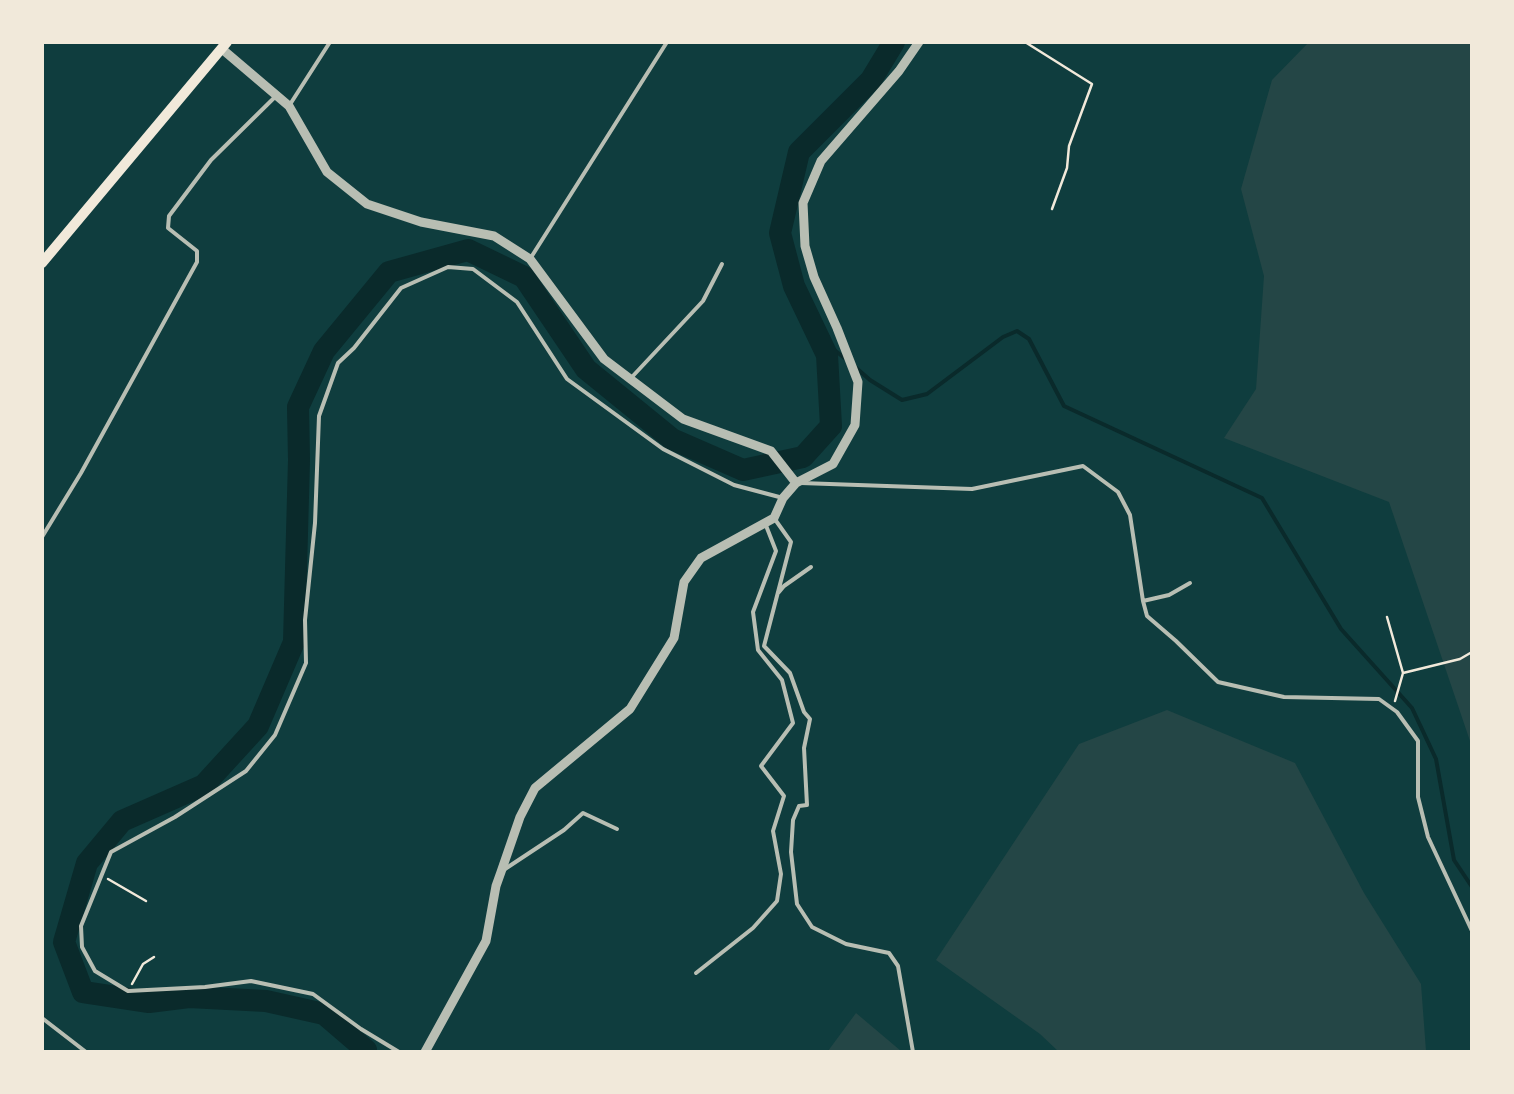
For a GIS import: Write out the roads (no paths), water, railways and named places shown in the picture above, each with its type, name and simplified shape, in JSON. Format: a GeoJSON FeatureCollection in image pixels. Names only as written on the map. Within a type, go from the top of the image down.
{"type":"FeatureCollection","features":[{"type":"Feature","properties":{"kind":"main road"},"geometry":{"type":"LineString","coordinates":[[42,263],[225,46],[213,42]]}},
{"type":"Feature","properties":{"kind":"street"},"geometry":{"type":"LineString","coordinates":[[425,1052],[486,941],[496,886],[520,817],[535,788],[630,709],[674,638],[684,582],[701,558],[769,521],[783,498],[796,483],[834,464],[855,425],[858,382],[837,328],[814,277],[805,246],[803,203],[821,161],[899,72],[919,42]]}},
{"type":"Feature","properties":{"kind":"street"},"geometry":{"type":"LineString","coordinates":[[225,46],[289,106],[327,172],[367,204],[421,222],[494,236],[530,259],[604,359],[683,419],[770,451],[796,483]]}},
{"type":"Feature","properties":{"kind":"lane"},"geometry":{"type":"LineString","coordinates":[[289,106],[330,42]]}},
{"type":"Feature","properties":{"kind":"lane"},"geometry":{"type":"LineString","coordinates":[[530,259],[667,42]]}},
{"type":"Feature","properties":{"kind":"lane"},"geometry":{"type":"LineString","coordinates":[[42,536],[81,473],[197,262],[197,252],[168,228],[169,216],[211,160],[277,95]]}},
{"type":"Feature","properties":{"kind":"lane"},"geometry":{"type":"LineString","coordinates":[[630,379],[702,302],[722,264]]}},
{"type":"Feature","properties":{"kind":"lane"},"geometry":{"type":"LineString","coordinates":[[399,1052],[361,1029],[313,994],[251,981],[205,987],[128,991],[95,971],[82,947],[81,926],[111,852],[175,818],[246,771],[275,735],[306,663],[305,620],[315,523],[319,416],[338,363],[354,348],[401,288],[448,267],[473,269],[517,302],[567,380],[663,449],[734,485],[783,498]]}},
{"type":"Feature","properties":{"kind":"lane"},"geometry":{"type":"LineString","coordinates":[[796,483],[972,489],[1083,466],[1118,492],[1130,515],[1147,616],[1218,682],[1284,697],[1379,700],[1393,710],[1418,741],[1418,797],[1428,837],[1472,931]]}},
{"type":"Feature","properties":{"kind":"lane"},"geometry":{"type":"LineString","coordinates":[[769,521],[791,542],[764,646],[790,673],[804,712],[810,719],[804,748],[807,805],[799,806],[793,820],[791,852],[797,904],[812,927],[846,944],[889,953],[898,966],[914,1052]]}},
{"type":"Feature","properties":{"kind":"lane"},"geometry":{"type":"LineString","coordinates":[[696,973],[753,928],[777,901],[781,874],[773,831],[784,796],[761,766],[793,723],[782,680],[758,650],[753,612],[776,551],[769,521]]}},
{"type":"Feature","properties":{"kind":"lane"},"geometry":{"type":"LineString","coordinates":[[778,594],[784,586],[810,567]]}},
{"type":"Feature","properties":{"kind":"lane"},"geometry":{"type":"LineString","coordinates":[[1143,601],[1169,595],[1190,583]]}},
{"type":"Feature","properties":{"kind":"lane"},"geometry":{"type":"LineString","coordinates":[[501,872],[564,830],[582,813],[617,829]]}},
{"type":"Feature","properties":{"kind":"lane"},"geometry":{"type":"LineString","coordinates":[[42,1018],[86,1052]]}},
{"type":"Feature","properties":{"kind":"waterway"},"geometry":{"type":"LineString","coordinates":[[366,1052],[324,1014],[266,1001],[189,997],[149,1002],[83,992],[64,942],[87,863],[122,821],[204,785],[258,726],[294,642],[299,460],[298,407],[324,351],[389,272],[468,250],[524,277],[586,369],[672,439],[743,470],[803,457],[831,426],[827,355],[794,286],[780,233],[799,152],[871,80],[894,42]]}},
{"type":"Feature","properties":{"kind":"waterway"},"geometry":{"type":"LineString","coordinates":[[854,366],[870,380],[902,400],[927,394],[1003,337],[1017,331],[1029,339],[1064,406],[1262,498],[1341,629],[1412,708],[1436,759],[1454,860],[1472,887]]}},
{"type":"Feature","properties":{"kind":"waterway"},"geometry":{"type":"LineString","coordinates":[[818,337],[847,360]]}}]}
